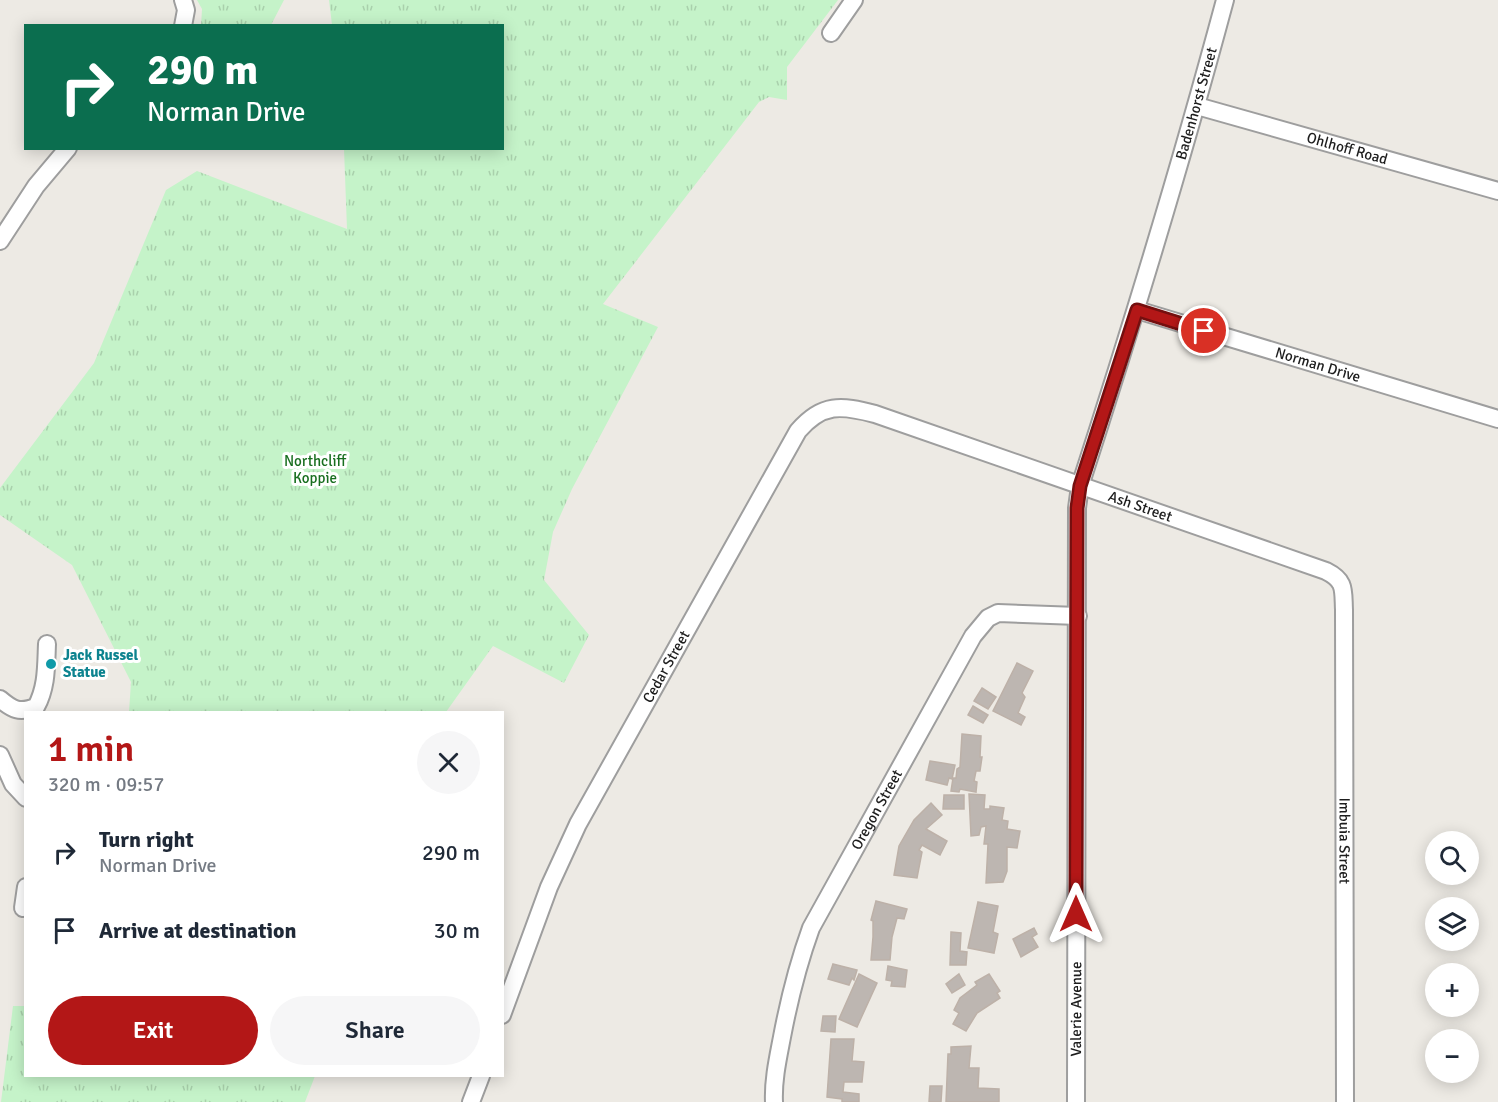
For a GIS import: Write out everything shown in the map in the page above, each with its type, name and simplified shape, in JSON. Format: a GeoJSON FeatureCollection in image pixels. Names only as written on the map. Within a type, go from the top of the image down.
{"type":"FeatureCollection","features":[{"type":"Feature","properties":{"kind":"street"},"geometry":{"type":"LineString","coordinates":[[183,0],[186,10],[183,24]]}},
{"type":"Feature","properties":{"kind":"street"},"geometry":{"type":"LineString","coordinates":[[831,33],[854,0]]}},
{"type":"Feature","properties":{"kind":"street","name":"Badenhorst Street"},"geometry":{"type":"LineString","coordinates":[[1167,208],[1225,0]]}},
{"type":"Feature","properties":{"kind":"street","name":"Ohlhoff Road"},"geometry":{"type":"LineString","coordinates":[[1197,106],[1498,191]]}},
{"type":"Feature","properties":{"kind":"street"},"geometry":{"type":"LineString","coordinates":[[0,241],[36,186],[66,150]]}},
{"type":"Feature","properties":{"kind":"street","name":"Valerie Avenue"},"geometry":{"type":"LineString","coordinates":[[1076,1102],[1077,508],[1080,486],[1137,310],[1167,208]]}},
{"type":"Feature","properties":{"kind":"street","name":"Norman Drive"},"geometry":{"type":"LineString","coordinates":[[1137,310],[1498,419]]}},
{"type":"Feature","properties":{"kind":"street","name":"Cedar Street"},"geometry":{"type":"LineString","coordinates":[[504,1010],[549,887],[578,824],[798,431],[808,419],[824,410],[843,407],[875,414],[903,424]]}},
{"type":"Feature","properties":{"kind":"street","name":"Ash Street"},"geometry":{"type":"LineString","coordinates":[[903,424],[1326,571],[1340,580]]}},
{"type":"Feature","properties":{"kind":"street","name":"Imbuia Street"},"geometry":{"type":"LineString","coordinates":[[1340,580],[1343,587],[1344,621],[1345,1102]]}},
{"type":"Feature","properties":{"kind":"street","name":"Oregon Street"},"geometry":{"type":"LineString","coordinates":[[774,1102],[776,1069],[786,1016],[799,962],[811,928],[973,636],[988,618],[998,613],[1078,616]]}},
{"type":"Feature","properties":{"kind":"street"},"geometry":{"type":"LineString","coordinates":[[0,699],[12,709],[26,711],[36,707],[43,695],[47,644]]}},
{"type":"Feature","properties":{"kind":"street"},"geometry":{"type":"LineString","coordinates":[[0,755],[13,784],[24,796]]}},
{"type":"Feature","properties":{"kind":"street"},"geometry":{"type":"LineString","coordinates":[[23,908],[24,901]]}},
{"type":"Feature","properties":{"kind":"street"},"geometry":{"type":"LineString","coordinates":[[471,1102],[480,1077]]}},
{"type":"Feature","properties":{"kind":"green space"},"geometry":{"type":"Polygon","coordinates":[[[197,0],[284,0],[272,24],[201,24],[202,9],[197,0]]]}},
{"type":"Feature","properties":{"kind":"green space","name":"Northcliff Koppie"},"geometry":{"type":"Polygon","coordinates":[[[329,0],[838,0],[787,67],[787,100],[769,97],[759,102],[603,304],[658,327],[572,489],[553,532],[544,580],[589,635],[564,683],[493,646],[447,711],[129,711],[131,682],[72,565],[0,515],[0,488],[94,363],[166,190],[197,171],[347,229],[344,150],[504,150],[504,24],[332,24],[329,0]]]}},
{"type":"Feature","properties":{"kind":"green space"},"geometry":{"type":"Polygon","coordinates":[[[13,1006],[24,1006],[24,1077],[315,1077],[305,1102],[1,1102],[13,1006]]]}},
{"type":"Feature","properties":{"kind":"building"},"geometry":{"type":"Polygon","coordinates":[[[1017,663],[1033,671],[1022,693],[1025,697],[1018,713],[1025,717],[1021,725],[993,711],[1017,663]]]}},
{"type":"Feature","properties":{"kind":"building"},"geometry":{"type":"Polygon","coordinates":[[[982,688],[996,697],[988,709],[974,701],[982,688]]]}},
{"type":"Feature","properties":{"kind":"building"},"geometry":{"type":"Polygon","coordinates":[[[973,706],[988,715],[983,723],[968,715],[973,706]]]}},
{"type":"Feature","properties":{"kind":"building"},"geometry":{"type":"Polygon","coordinates":[[[962,734],[981,736],[980,771],[976,771],[974,781],[977,782],[976,792],[960,789],[959,792],[951,791],[953,778],[956,778],[957,769],[960,767],[962,734]]]}},
{"type":"Feature","properties":{"kind":"building"},"geometry":{"type":"Polygon","coordinates":[[[930,761],[955,765],[952,779],[949,778],[947,785],[926,780],[930,761]]]}},
{"type":"Feature","properties":{"kind":"building"},"geometry":{"type":"Polygon","coordinates":[[[969,794],[985,795],[984,809],[990,809],[990,806],[1004,808],[1002,820],[1008,821],[1007,829],[1020,831],[1017,848],[1007,847],[1007,871],[1003,882],[986,883],[988,844],[984,844],[986,826],[981,827],[979,835],[971,836],[969,794]]]}},
{"type":"Feature","properties":{"kind":"building"},"geometry":{"type":"Polygon","coordinates":[[[944,795],[964,795],[964,809],[943,809],[944,795]]]}},
{"type":"Feature","properties":{"kind":"building"},"geometry":{"type":"Polygon","coordinates":[[[931,803],[942,815],[926,829],[947,841],[940,855],[922,845],[919,850],[922,852],[917,878],[894,875],[899,846],[914,820],[931,803]]]}},
{"type":"Feature","properties":{"kind":"building"},"geometry":{"type":"Polygon","coordinates":[[[876,901],[907,909],[904,919],[897,918],[892,937],[890,960],[871,960],[873,921],[871,920],[876,901]]]}},
{"type":"Feature","properties":{"kind":"building"},"geometry":{"type":"Polygon","coordinates":[[[978,902],[998,906],[993,932],[998,934],[994,953],[968,948],[978,902]]]}},
{"type":"Feature","properties":{"kind":"building"},"geometry":{"type":"Polygon","coordinates":[[[1034,928],[1037,934],[1032,937],[1038,947],[1021,957],[1013,939],[1034,928]]]}},
{"type":"Feature","properties":{"kind":"building"},"geometry":{"type":"Polygon","coordinates":[[[951,932],[961,933],[960,951],[967,952],[966,965],[950,965],[951,932]]]}},
{"type":"Feature","properties":{"kind":"building"},"geometry":{"type":"Polygon","coordinates":[[[833,964],[857,970],[854,980],[852,978],[849,985],[828,979],[833,964]]]}},
{"type":"Feature","properties":{"kind":"building"},"geometry":{"type":"Polygon","coordinates":[[[888,966],[907,970],[905,987],[891,986],[892,981],[886,980],[888,966]]]}},
{"type":"Feature","properties":{"kind":"building"},"geometry":{"type":"Polygon","coordinates":[[[859,974],[877,983],[857,1027],[839,1019],[859,974]]]}},
{"type":"Feature","properties":{"kind":"building"},"geometry":{"type":"Polygon","coordinates":[[[959,974],[965,985],[952,993],[946,984],[959,974]]]}},
{"type":"Feature","properties":{"kind":"building"},"geometry":{"type":"Polygon","coordinates":[[[989,974],[1000,991],[997,993],[1000,998],[977,1013],[966,1031],[953,1024],[959,1013],[954,1010],[960,998],[977,985],[975,982],[989,974]]]}},
{"type":"Feature","properties":{"kind":"building"},"geometry":{"type":"Polygon","coordinates":[[[823,1016],[836,1016],[835,1032],[821,1031],[823,1016]]]}},
{"type":"Feature","properties":{"kind":"building"},"geometry":{"type":"Polygon","coordinates":[[[831,1039],[854,1039],[852,1061],[864,1062],[862,1082],[844,1082],[843,1092],[859,1094],[859,1102],[842,1102],[842,1099],[827,1097],[831,1039]]]}},
{"type":"Feature","properties":{"kind":"building"},"geometry":{"type":"Polygon","coordinates":[[[971,1046],[969,1068],[979,1068],[978,1088],[999,1089],[999,1102],[946,1102],[948,1054],[951,1054],[951,1047],[971,1046]]]}},
{"type":"Feature","properties":{"kind":"building"},"geometry":{"type":"Polygon","coordinates":[[[930,1086],[942,1086],[941,1102],[929,1102],[930,1086]]]}},
{"type":"Feature","properties":{"kind":"place","name":"Jack Russel Statue"},"geometry":{"type":"Point","coordinates":[51,664]}},
{"type":"Feature","properties":{"kind":"route"},"geometry":{"type":"LineString","coordinates":[[1076,914],[1077,508],[1080,486],[1137,310],[1204,331]]}}]}
